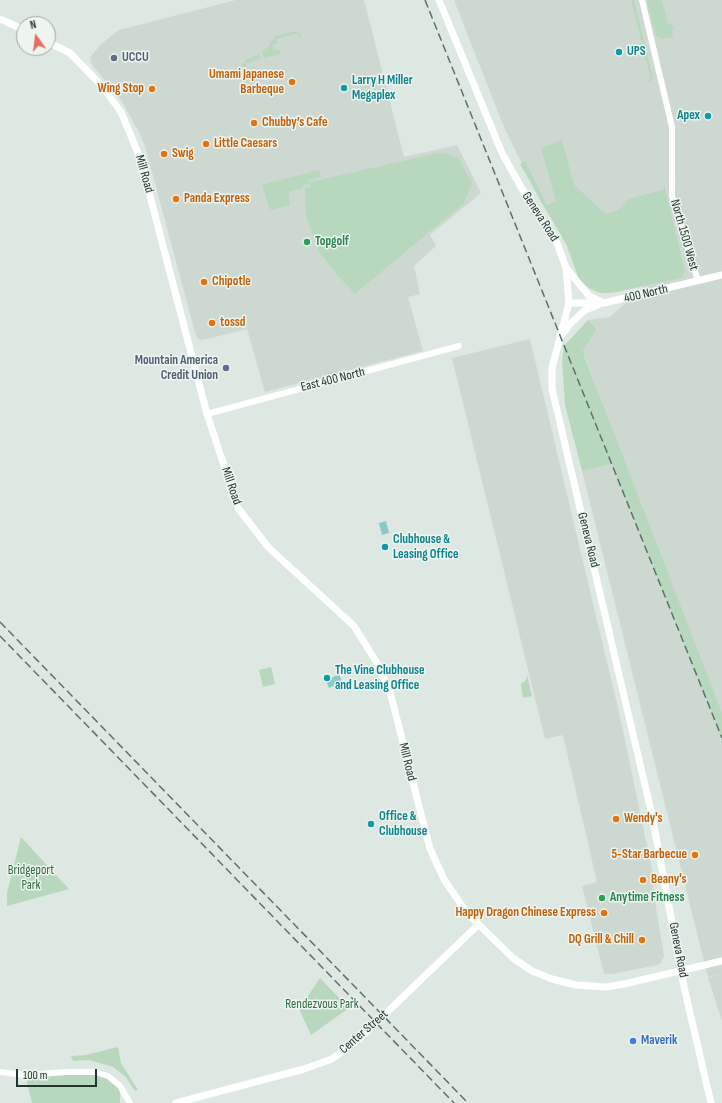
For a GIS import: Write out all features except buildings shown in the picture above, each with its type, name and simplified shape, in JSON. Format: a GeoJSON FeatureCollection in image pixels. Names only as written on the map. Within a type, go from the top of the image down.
{"type":"FeatureCollection","features":[{"type":"Feature","properties":{"kind":"main road","name":"Geneva Road"},"geometry":{"type":"LineString","coordinates":[[439,0],[502,153],[520,187],[557,243],[566,268],[568,303],[552,368],[552,389],[652,815],[681,970],[710,1103]]}},
{"type":"Feature","properties":{"kind":"main road"},"geometry":{"type":"LineString","coordinates":[[0,19],[16,26]]}},
{"type":"Feature","properties":{"kind":"main road","name":"Mill Road"},"geometry":{"type":"LineString","coordinates":[[56,46],[70,53],[102,86],[123,118],[140,158],[207,414],[238,508],[268,547],[354,626],[377,663],[390,692],[430,848],[445,881],[467,913],[512,958],[532,971],[552,979],[576,985],[607,987],[722,961]]}},
{"type":"Feature","properties":{"kind":"main road"},"geometry":{"type":"LineString","coordinates":[[566,268],[589,296],[604,303]]}},
{"type":"Feature","properties":{"kind":"main road","name":"400 North"},"geometry":{"type":"LineString","coordinates":[[568,303],[604,303],[722,276]]}},
{"type":"Feature","properties":{"kind":"main road"},"geometry":{"type":"LineString","coordinates":[[560,336],[585,310],[604,303]]}},
{"type":"Feature","properties":{"kind":"main road","name":"Center Street"},"geometry":{"type":"LineString","coordinates":[[176,1103],[325,1062],[342,1052],[410,991],[478,925]]}},
{"type":"Feature","properties":{"kind":"street","name":"North 1500 West"},"geometry":{"type":"LineString","coordinates":[[642,0],[672,127],[672,196],[698,281]]}},
{"type":"Feature","properties":{"kind":"street","name":"East 400 North"},"geometry":{"type":"LineString","coordinates":[[207,414],[459,346]]}},
{"type":"Feature","properties":{"kind":"street"},"geometry":{"type":"LineString","coordinates":[[0,1072],[25,1075],[95,1072],[108,1076],[116,1083],[129,1101]]}},
{"type":"Feature","properties":{"kind":"shaded area"},"geometry":{"type":"Polygon","coordinates":[[[236,0],[364,0],[404,157],[457,145],[481,193],[430,235],[436,246],[414,266],[420,294],[408,297],[423,351],[265,392],[247,329],[203,340],[198,339],[196,336],[145,146],[121,100],[92,65],[90,58],[100,45],[119,30],[236,0]]]}},
{"type":"Feature","properties":{"kind":"shaded area"},"geometry":{"type":"Polygon","coordinates":[[[454,0],[722,0],[722,974],[708,977],[582,471],[612,464],[601,400],[583,351],[597,329],[588,320],[610,317],[659,273],[564,238],[539,199],[503,125],[454,0]]]}},
{"type":"Feature","properties":{"kind":"shaded area"},"geometry":{"type":"Polygon","coordinates":[[[530,339],[621,721],[652,870],[654,895],[664,956],[661,963],[657,965],[612,974],[604,974],[582,886],[597,882],[563,735],[545,739],[452,358],[530,339]]]}},
{"type":"Feature","properties":{"kind":"shaded area"},"geometry":{"type":"Polygon","coordinates":[[[722,974],[722,1021],[708,978],[722,974]]]}},
{"type":"Feature","properties":{"kind":"green space"},"geometry":{"type":"Polygon","coordinates":[[[631,0],[634,0],[653,78],[650,82],[647,81],[651,79],[631,0]]]}},
{"type":"Feature","properties":{"kind":"green space"},"geometry":{"type":"Polygon","coordinates":[[[647,0],[662,0],[668,24],[671,23],[674,29],[672,31],[673,37],[662,39],[656,36],[647,0]]]}},
{"type":"Feature","properties":{"kind":"green space"},"geometry":{"type":"Polygon","coordinates":[[[295,31],[299,33],[301,37],[299,37],[298,33],[276,39],[277,43],[272,45],[274,50],[280,50],[280,54],[264,58],[262,52],[268,47],[275,36],[295,31]]]}},
{"type":"Feature","properties":{"kind":"green space"},"geometry":{"type":"Polygon","coordinates":[[[259,54],[260,59],[246,63],[246,67],[241,66],[246,60],[259,54]]]}},
{"type":"Feature","properties":{"kind":"green space"},"geometry":{"type":"Polygon","coordinates":[[[562,140],[574,185],[606,214],[617,211],[629,199],[665,189],[685,271],[681,278],[612,293],[600,293],[590,289],[579,280],[567,246],[520,164],[525,161],[547,205],[556,201],[541,148],[562,140]]]}},
{"type":"Feature","properties":{"kind":"green space","name":"Topgolf"},"geometry":{"type":"Polygon","coordinates":[[[444,153],[459,159],[472,183],[464,203],[355,294],[336,274],[318,250],[306,216],[305,188],[310,187],[310,182],[444,153]]]}},
{"type":"Feature","properties":{"kind":"green space"},"geometry":{"type":"Polygon","coordinates":[[[319,170],[321,177],[309,180],[309,184],[304,185],[301,189],[288,192],[290,205],[272,210],[270,209],[262,185],[319,170]]]}},
{"type":"Feature","properties":{"kind":"green space"},"geometry":{"type":"Polygon","coordinates":[[[588,320],[597,329],[583,351],[585,358],[722,713],[722,737],[612,464],[582,471],[565,405],[562,361],[564,346],[588,320]]]}},
{"type":"Feature","properties":{"kind":"green space"},"geometry":{"type":"Polygon","coordinates":[[[271,667],[275,684],[263,687],[259,670],[271,667]]]}},
{"type":"Feature","properties":{"kind":"green space"},"geometry":{"type":"Polygon","coordinates":[[[527,675],[532,696],[523,698],[521,684],[526,680],[527,675]]]}},
{"type":"Feature","properties":{"kind":"green space","name":"Bridgeport Park"},"geometry":{"type":"Polygon","coordinates":[[[21,837],[69,889],[7,906],[7,893],[21,837]]]}},
{"type":"Feature","properties":{"kind":"green space","name":"Rendezvous Park"},"geometry":{"type":"Polygon","coordinates":[[[320,978],[349,1008],[311,1035],[299,1009],[320,978]]]}},
{"type":"Feature","properties":{"kind":"green space"},"geometry":{"type":"Polygon","coordinates":[[[118,1047],[121,1063],[138,1090],[135,1091],[125,1076],[113,1067],[89,1060],[73,1061],[71,1056],[86,1055],[118,1047]]]}},
{"type":"Feature","properties":{"kind":"green space"},"geometry":{"type":"Polygon","coordinates":[[[95,1072],[120,1086],[120,1103],[32,1103],[25,1075],[95,1072]]]}},
{"type":"Feature","properties":{"kind":"water"},"geometry":{"type":"Polygon","coordinates":[[[386,521],[389,533],[382,535],[379,523],[386,521]]]}},
{"type":"Feature","properties":{"kind":"water"},"geometry":{"type":"Polygon","coordinates":[[[339,674],[342,681],[329,688],[326,681],[339,674]]]}},
{"type":"Feature","properties":{"kind":"railway"},"geometry":{"type":"LineString","coordinates":[[425,0],[722,738]]}},
{"type":"Feature","properties":{"kind":"railway"},"geometry":{"type":"LineString","coordinates":[[0,622],[468,1103]]}},
{"type":"Feature","properties":{"kind":"railway"},"geometry":{"type":"LineString","coordinates":[[0,636],[454,1103]]}},
{"type":"Feature","properties":{"kind":"place","name":"UPS"},"geometry":{"type":"Point","coordinates":[619,52]}},
{"type":"Feature","properties":{"kind":"place","name":"UCCU"},"geometry":{"type":"Point","coordinates":[114,58]}},
{"type":"Feature","properties":{"kind":"place","name":"Umami Japanese Barbeque"},"geometry":{"type":"Point","coordinates":[292,82]}},
{"type":"Feature","properties":{"kind":"place","name":"Larry H Miller Megaplex"},"geometry":{"type":"Point","coordinates":[344,88]}},
{"type":"Feature","properties":{"kind":"place","name":"Wing Stop"},"geometry":{"type":"Point","coordinates":[152,89]}},
{"type":"Feature","properties":{"kind":"place","name":"Apex"},"geometry":{"type":"Point","coordinates":[708,116]}},
{"type":"Feature","properties":{"kind":"place","name":"Chubby’s Cafe"},"geometry":{"type":"Point","coordinates":[254,123]}},
{"type":"Feature","properties":{"kind":"place","name":"Little Caesars"},"geometry":{"type":"Point","coordinates":[206,144]}},
{"type":"Feature","properties":{"kind":"place","name":"Swig"},"geometry":{"type":"Point","coordinates":[164,154]}},
{"type":"Feature","properties":{"kind":"place","name":"Panda Express"},"geometry":{"type":"Point","coordinates":[176,199]}},
{"type":"Feature","properties":{"kind":"place","name":"Topgolf"},"geometry":{"type":"Point","coordinates":[307,242]}},
{"type":"Feature","properties":{"kind":"place","name":"Chipotle"},"geometry":{"type":"Point","coordinates":[204,282]}},
{"type":"Feature","properties":{"kind":"place","name":"tossd"},"geometry":{"type":"Point","coordinates":[212,323]}},
{"type":"Feature","properties":{"kind":"place","name":"Mountain America Credit Union"},"geometry":{"type":"Point","coordinates":[226,368]}},
{"type":"Feature","properties":{"kind":"place","name":"Clubhouse & Leasing Office"},"geometry":{"type":"Point","coordinates":[385,547]}},
{"type":"Feature","properties":{"kind":"place","name":"The Vine Clubhouse and Leasing Office"},"geometry":{"type":"Point","coordinates":[327,678]}},
{"type":"Feature","properties":{"kind":"place","name":"Wendy's"},"geometry":{"type":"Point","coordinates":[616,819]}},
{"type":"Feature","properties":{"kind":"place","name":"Office & Clubhouse"},"geometry":{"type":"Point","coordinates":[371,824]}},
{"type":"Feature","properties":{"kind":"place","name":"5-Star Barbecue"},"geometry":{"type":"Point","coordinates":[695,855]}},
{"type":"Feature","properties":{"kind":"place","name":"Beany's"},"geometry":{"type":"Point","coordinates":[643,880]}},
{"type":"Feature","properties":{"kind":"place","name":"Anytime Fitness"},"geometry":{"type":"Point","coordinates":[602,898]}},
{"type":"Feature","properties":{"kind":"place","name":"Happy Dragon Chinese Express"},"geometry":{"type":"Point","coordinates":[604,913]}},
{"type":"Feature","properties":{"kind":"place","name":"DQ Grill & Chill"},"geometry":{"type":"Point","coordinates":[642,940]}},
{"type":"Feature","properties":{"kind":"place","name":"Maverik"},"geometry":{"type":"Point","coordinates":[633,1041]}}]}
